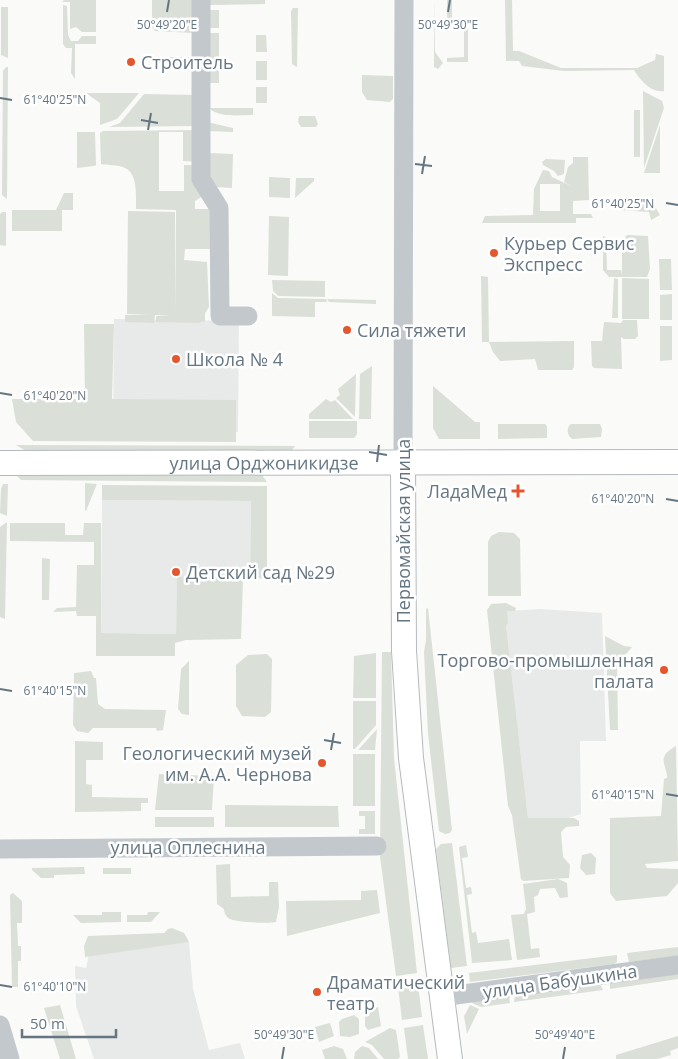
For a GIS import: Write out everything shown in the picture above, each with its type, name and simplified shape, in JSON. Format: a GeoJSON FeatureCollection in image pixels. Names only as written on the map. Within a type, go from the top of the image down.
{"type":"FeatureCollection","features":[{"type":"Feature","properties":{"kind":"main road","name":"улица Орджоникидзе"},"geometry":{"type":"LineString","coordinates":[[0,463],[678,462]]}},
{"type":"Feature","properties":{"kind":"main road","name":"Первомайская улица"},"geometry":{"type":"LineString","coordinates":[[403,463],[404,651],[408,721],[411,758],[450,1059]]}},
{"type":"Feature","properties":{"kind":"street"},"geometry":{"type":"LineString","coordinates":[[201,0],[201,179],[219,208],[220,316],[248,316]]}},
{"type":"Feature","properties":{"kind":"street","name":"Первомайская улица"},"geometry":{"type":"LineString","coordinates":[[403,463],[404,0]]}},
{"type":"Feature","properties":{"kind":"street","name":"улица Оплеснина"},"geometry":{"type":"LineString","coordinates":[[0,849],[377,846]]}},
{"type":"Feature","properties":{"kind":"street","name":"улица Бабушкина"},"geometry":{"type":"LineString","coordinates":[[441,997],[678,965]]}},
{"type":"Feature","properties":{"kind":"street"},"geometry":{"type":"LineString","coordinates":[[0,1026],[10,1059]]}},
{"type":"Feature","properties":{"kind":"shaded area"},"geometry":{"type":"Polygon","coordinates":[[[64,0],[96,0],[96,32],[82,32],[76,27],[70,29],[70,2],[62,2],[64,0]]]}},
{"type":"Feature","properties":{"kind":"shaded area"},"geometry":{"type":"Polygon","coordinates":[[[152,0],[196,0],[193,33],[155,31],[152,27],[152,0]]]}},
{"type":"Feature","properties":{"kind":"shaded area"},"geometry":{"type":"Polygon","coordinates":[[[210,0],[265,0],[265,4],[210,5],[210,0]]]}},
{"type":"Feature","properties":{"kind":"shaded area"},"geometry":{"type":"Polygon","coordinates":[[[434,0],[435,52],[443,63],[438,69],[434,67],[434,0]]]}},
{"type":"Feature","properties":{"kind":"shaded area"},"geometry":{"type":"Polygon","coordinates":[[[447,0],[452,0],[452,18],[468,18],[468,62],[447,62],[447,58],[464,57],[464,20],[447,18],[447,0]]]}},
{"type":"Feature","properties":{"kind":"shaded area"},"geometry":{"type":"Polygon","coordinates":[[[505,0],[512,0],[513,51],[519,51],[561,68],[637,68],[655,60],[656,54],[664,56],[664,91],[650,88],[634,70],[564,71],[522,66],[519,61],[506,61],[505,0]]]}},
{"type":"Feature","properties":{"kind":"shaded area"},"geometry":{"type":"Polygon","coordinates":[[[63,5],[67,6],[68,35],[71,41],[78,41],[82,36],[96,36],[96,44],[75,44],[75,79],[71,73],[72,48],[66,48],[63,44],[63,5]]]}},
{"type":"Feature","properties":{"kind":"shaded area"},"geometry":{"type":"Polygon","coordinates":[[[1,7],[8,7],[8,58],[1,55],[1,7]]]}},
{"type":"Feature","properties":{"kind":"shaded area"},"geometry":{"type":"Polygon","coordinates":[[[293,8],[298,8],[297,67],[292,64],[291,11],[293,8]]]}},
{"type":"Feature","properties":{"kind":"shaded area"},"geometry":{"type":"Polygon","coordinates":[[[209,10],[219,10],[219,28],[209,28],[209,10]]]}},
{"type":"Feature","properties":{"kind":"shaded area"},"geometry":{"type":"Polygon","coordinates":[[[209,33],[219,33],[219,83],[209,83],[209,33]]]}},
{"type":"Feature","properties":{"kind":"shaded area"},"geometry":{"type":"Polygon","coordinates":[[[256,35],[266,35],[267,52],[256,52],[256,35]]]}},
{"type":"Feature","properties":{"kind":"shaded area"},"geometry":{"type":"Polygon","coordinates":[[[170,57],[191,57],[191,66],[170,66],[170,57]]]}},
{"type":"Feature","properties":{"kind":"shaded area"},"geometry":{"type":"Polygon","coordinates":[[[256,61],[267,61],[267,80],[256,80],[256,61]]]}},
{"type":"Feature","properties":{"kind":"shaded area"},"geometry":{"type":"Polygon","coordinates":[[[8,67],[7,199],[2,195],[3,71],[8,67]]]}},
{"type":"Feature","properties":{"kind":"shaded area"},"geometry":{"type":"Polygon","coordinates":[[[362,75],[393,76],[393,99],[390,102],[367,100],[362,92],[362,75]]]}},
{"type":"Feature","properties":{"kind":"shaded area"},"geometry":{"type":"Polygon","coordinates":[[[256,87],[267,87],[267,103],[256,103],[256,87]]]}},
{"type":"Feature","properties":{"kind":"shaded area"},"geometry":{"type":"Polygon","coordinates":[[[643,91],[662,101],[664,108],[644,168],[643,91]]]}},
{"type":"Feature","properties":{"kind":"shaded area"},"geometry":{"type":"Polygon","coordinates":[[[86,93],[139,93],[117,119],[100,125],[100,103],[86,93]]]}},
{"type":"Feature","properties":{"kind":"shaded area"},"geometry":{"type":"Polygon","coordinates":[[[144,94],[197,95],[197,126],[109,127],[120,123],[144,94]]]}},
{"type":"Feature","properties":{"kind":"shaded area"},"geometry":{"type":"Polygon","coordinates":[[[209,108],[253,108],[253,115],[224,115],[209,108]]]}},
{"type":"Feature","properties":{"kind":"shaded area"},"geometry":{"type":"Polygon","coordinates":[[[634,110],[640,110],[640,157],[634,157],[634,110]]]}},
{"type":"Feature","properties":{"kind":"shaded area"},"geometry":{"type":"Polygon","coordinates":[[[299,116],[315,116],[318,124],[316,127],[301,127],[298,122],[299,116]]]}},
{"type":"Feature","properties":{"kind":"shaded area"},"geometry":{"type":"Polygon","coordinates":[[[207,122],[233,128],[233,132],[207,131],[207,122]]]}},
{"type":"Feature","properties":{"kind":"shaded area"},"geometry":{"type":"Polygon","coordinates":[[[660,125],[660,173],[644,173],[660,125]]]}},
{"type":"Feature","properties":{"kind":"shaded area"},"geometry":{"type":"Polygon","coordinates":[[[199,130],[199,162],[183,161],[183,132],[159,132],[159,191],[184,191],[184,165],[198,165],[203,196],[195,201],[195,209],[214,209],[212,249],[185,249],[184,260],[207,262],[209,307],[205,313],[205,321],[198,323],[156,322],[156,316],[169,315],[155,315],[154,323],[125,322],[125,315],[150,315],[127,314],[128,211],[175,212],[176,316],[176,210],[136,209],[134,180],[129,171],[119,166],[101,164],[100,133],[103,131],[199,130]]]}},
{"type":"Feature","properties":{"kind":"shaded area"},"geometry":{"type":"Polygon","coordinates":[[[77,132],[95,132],[96,165],[77,168],[77,132]]]}},
{"type":"Feature","properties":{"kind":"shaded area"},"geometry":{"type":"Polygon","coordinates":[[[207,153],[233,154],[232,188],[215,187],[207,178],[207,153]]]}},
{"type":"Feature","properties":{"kind":"shaded area"},"geometry":{"type":"Polygon","coordinates":[[[573,157],[588,157],[589,200],[573,201],[573,214],[591,214],[593,218],[576,218],[576,223],[482,223],[485,216],[533,215],[534,189],[543,170],[549,171],[552,177],[573,187],[564,182],[568,167],[573,163],[573,157]],[[540,184],[540,211],[560,211],[560,184],[540,184]]]}},
{"type":"Feature","properties":{"kind":"shaded area"},"geometry":{"type":"Polygon","coordinates":[[[546,159],[565,160],[564,174],[558,176],[554,171],[543,165],[542,162],[546,159]]]}},
{"type":"Feature","properties":{"kind":"shaded area"},"geometry":{"type":"Polygon","coordinates":[[[269,177],[290,178],[290,198],[269,197],[269,177]]]}},
{"type":"Feature","properties":{"kind":"shaded area"},"geometry":{"type":"Polygon","coordinates":[[[296,178],[314,178],[314,181],[295,198],[296,178]]]}},
{"type":"Feature","properties":{"kind":"shaded area"},"geometry":{"type":"Polygon","coordinates":[[[64,193],[73,193],[73,210],[62,210],[62,231],[12,231],[12,210],[56,210],[64,193]]]}},
{"type":"Feature","properties":{"kind":"shaded area"},"geometry":{"type":"Polygon","coordinates":[[[623,202],[653,203],[660,215],[651,220],[649,212],[620,210],[619,204],[623,202]]]}},
{"type":"Feature","properties":{"kind":"shaded area"},"geometry":{"type":"Polygon","coordinates":[[[6,212],[6,246],[0,245],[0,214],[6,212]]]}},
{"type":"Feature","properties":{"kind":"shaded area"},"geometry":{"type":"Polygon","coordinates":[[[269,216],[289,217],[288,276],[268,275],[269,216]]]}},
{"type":"Feature","properties":{"kind":"shaded area"},"geometry":{"type":"Polygon","coordinates":[[[627,235],[648,236],[650,269],[647,277],[609,277],[603,270],[603,236],[606,237],[607,270],[621,270],[622,275],[622,242],[627,235]]]}},
{"type":"Feature","properties":{"kind":"shaded area"},"geometry":{"type":"Polygon","coordinates":[[[659,259],[671,259],[672,290],[660,290],[659,259]]]}},
{"type":"Feature","properties":{"kind":"shaded area"},"geometry":{"type":"Polygon","coordinates":[[[481,276],[488,277],[489,342],[482,342],[481,276]]]}},
{"type":"Feature","properties":{"kind":"shaded area"},"geometry":{"type":"Polygon","coordinates":[[[614,278],[618,279],[618,318],[612,318],[614,278]]]}},
{"type":"Feature","properties":{"kind":"shaded area"},"geometry":{"type":"Polygon","coordinates":[[[622,278],[649,279],[649,319],[622,319],[622,278]]]}},
{"type":"Feature","properties":{"kind":"shaded area"},"geometry":{"type":"Polygon","coordinates":[[[272,280],[325,281],[325,297],[278,296],[273,291],[272,280]]]}},
{"type":"Feature","properties":{"kind":"shaded area"},"geometry":{"type":"Polygon","coordinates":[[[272,293],[278,298],[326,299],[327,302],[315,302],[315,317],[272,316],[272,293]]]}},
{"type":"Feature","properties":{"kind":"shaded area"},"geometry":{"type":"Polygon","coordinates":[[[672,294],[672,320],[660,320],[660,295],[672,294]]]}},
{"type":"Feature","properties":{"kind":"shaded area"},"geometry":{"type":"Polygon","coordinates":[[[327,299],[376,300],[376,304],[329,302],[327,299]]]}},
{"type":"Feature","properties":{"kind":"shaded area","name":"Школа № 4"},"geometry":{"type":"Polygon","coordinates":[[[114,319],[239,321],[238,432],[113,429],[114,319]]]}},
{"type":"Feature","properties":{"kind":"shaded area"},"geometry":{"type":"Polygon","coordinates":[[[623,320],[637,320],[638,336],[635,339],[624,339],[621,337],[622,369],[594,368],[592,366],[591,341],[602,341],[604,322],[621,323],[623,320]]]}},
{"type":"Feature","properties":{"kind":"shaded area"},"geometry":{"type":"Polygon","coordinates":[[[84,324],[114,324],[112,399],[236,400],[236,442],[33,441],[16,422],[12,399],[85,399],[84,324]]]}},
{"type":"Feature","properties":{"kind":"shaded area"},"geometry":{"type":"Polygon","coordinates":[[[660,326],[672,326],[672,360],[660,361],[660,326]]]}},
{"type":"Feature","properties":{"kind":"shaded area"},"geometry":{"type":"Polygon","coordinates":[[[574,341],[574,367],[572,370],[538,370],[535,359],[500,361],[493,352],[489,342],[574,341]]]}},
{"type":"Feature","properties":{"kind":"shaded area"},"geometry":{"type":"Polygon","coordinates":[[[372,366],[371,419],[359,419],[360,374],[372,366]]]}},
{"type":"Feature","properties":{"kind":"shaded area"},"geometry":{"type":"Polygon","coordinates":[[[356,374],[355,417],[336,398],[340,395],[338,389],[356,374]]]}},
{"type":"Feature","properties":{"kind":"shaded area"},"geometry":{"type":"Polygon","coordinates":[[[433,386],[475,422],[480,422],[480,439],[439,439],[433,428],[433,386]]]}},
{"type":"Feature","properties":{"kind":"shaded area"},"geometry":{"type":"Polygon","coordinates":[[[326,399],[331,402],[335,400],[353,419],[309,419],[309,414],[326,399]]]}},
{"type":"Feature","properties":{"kind":"shaded area"},"geometry":{"type":"Polygon","coordinates":[[[309,421],[357,421],[357,434],[354,438],[309,438],[309,421]]]}},
{"type":"Feature","properties":{"kind":"shaded area"},"geometry":{"type":"Polygon","coordinates":[[[498,424],[545,424],[547,426],[547,438],[498,439],[498,424]]]}},
{"type":"Feature","properties":{"kind":"shaded area"},"geometry":{"type":"Polygon","coordinates":[[[571,424],[600,424],[602,429],[601,437],[572,439],[568,432],[568,427],[571,424]]]}},
{"type":"Feature","properties":{"kind":"shaded area"},"geometry":{"type":"Polygon","coordinates":[[[16,445],[295,446],[291,452],[26,451],[16,445]]]}},
{"type":"Feature","properties":{"kind":"shaded area"},"geometry":{"type":"Polygon","coordinates":[[[16,475],[262,475],[267,482],[21,480],[16,475]]]}},
{"type":"Feature","properties":{"kind":"shaded area"},"geometry":{"type":"Polygon","coordinates":[[[85,483],[97,484],[86,511],[85,510],[85,483]]]}},
{"type":"Feature","properties":{"kind":"shaded area"},"geometry":{"type":"Polygon","coordinates":[[[3,484],[8,484],[7,516],[0,513],[3,484]]]}},
{"type":"Feature","properties":{"kind":"shaded area"},"geometry":{"type":"Polygon","coordinates":[[[102,485],[267,486],[267,578],[243,580],[241,639],[186,640],[175,643],[175,656],[96,656],[96,616],[77,616],[76,611],[53,612],[57,608],[76,607],[77,565],[94,565],[94,542],[10,541],[10,523],[65,523],[65,535],[83,535],[84,523],[101,523],[101,633],[176,634],[177,577],[250,577],[251,501],[102,500],[102,485]]]}},
{"type":"Feature","properties":{"kind":"shaded area","name":"Детский сад №29"},"geometry":{"type":"Polygon","coordinates":[[[102,500],[251,501],[250,578],[177,577],[176,634],[101,633],[102,500]]]}},
{"type":"Feature","properties":{"kind":"shaded area"},"geometry":{"type":"Polygon","coordinates":[[[7,522],[5,619],[0,617],[0,527],[7,522]]]}},
{"type":"Feature","properties":{"kind":"shaded area"},"geometry":{"type":"Polygon","coordinates":[[[499,532],[514,533],[520,539],[521,596],[488,596],[488,542],[491,536],[499,532]]]}},
{"type":"Feature","properties":{"kind":"shaded area"},"geometry":{"type":"Polygon","coordinates":[[[42,558],[50,559],[49,600],[42,600],[42,558]]]}},
{"type":"Feature","properties":{"kind":"shaded area"},"geometry":{"type":"Polygon","coordinates":[[[506,603],[516,608],[515,611],[507,611],[508,623],[506,625],[528,818],[574,818],[579,821],[579,826],[566,827],[561,832],[563,857],[570,865],[569,878],[523,881],[521,879],[512,815],[508,806],[487,610],[491,604],[506,603]]]}},
{"type":"Feature","properties":{"kind":"shaded area"},"geometry":{"type":"Polygon","coordinates":[[[428,608],[452,830],[450,833],[445,834],[439,831],[428,733],[424,652],[426,609],[428,608]]]}},
{"type":"Feature","properties":{"kind":"shaded area"},"geometry":{"type":"Polygon","coordinates":[[[540,609],[602,613],[606,741],[580,741],[581,814],[568,818],[528,818],[506,625],[494,612],[540,609]]]}},
{"type":"Feature","properties":{"kind":"shaded area"},"geometry":{"type":"Polygon","coordinates":[[[605,636],[624,646],[632,647],[617,665],[618,730],[610,730],[605,636]]]}},
{"type":"Feature","properties":{"kind":"shaded area"},"geometry":{"type":"Polygon","coordinates":[[[382,652],[391,652],[394,758],[417,973],[396,976],[380,857],[382,652]]]}},
{"type":"Feature","properties":{"kind":"shaded area"},"geometry":{"type":"Polygon","coordinates":[[[376,653],[376,698],[353,698],[354,656],[376,653]]]}},
{"type":"Feature","properties":{"kind":"shaded area"},"geometry":{"type":"Polygon","coordinates":[[[267,654],[272,659],[271,712],[265,717],[242,716],[236,706],[236,665],[248,655],[267,654]]]}},
{"type":"Feature","properties":{"kind":"shaded area"},"geometry":{"type":"Polygon","coordinates":[[[189,661],[189,715],[182,714],[178,709],[181,669],[189,661]]]}},
{"type":"Feature","properties":{"kind":"shaded area"},"geometry":{"type":"Polygon","coordinates":[[[91,671],[94,678],[96,678],[98,704],[105,709],[166,710],[163,730],[157,731],[156,728],[93,728],[88,733],[77,731],[73,725],[74,673],[91,671]]]}},
{"type":"Feature","properties":{"kind":"shaded area"},"geometry":{"type":"Polygon","coordinates":[[[353,701],[376,701],[376,725],[355,749],[353,749],[353,701]]]}},
{"type":"Feature","properties":{"kind":"shaded area"},"geometry":{"type":"Polygon","coordinates":[[[377,729],[375,750],[358,750],[377,729]]]}},
{"type":"Feature","properties":{"kind":"shaded area"},"geometry":{"type":"Polygon","coordinates":[[[75,741],[103,742],[103,760],[86,760],[86,784],[92,785],[92,797],[148,798],[148,803],[141,803],[141,811],[75,812],[75,741]]]}},
{"type":"Feature","properties":{"kind":"shaded area"},"geometry":{"type":"Polygon","coordinates":[[[676,746],[678,861],[645,864],[647,868],[678,869],[678,883],[667,896],[616,901],[610,893],[610,818],[661,816],[664,779],[667,778],[664,758],[676,746]]]}},
{"type":"Feature","properties":{"kind":"shaded area"},"geometry":{"type":"Polygon","coordinates":[[[353,754],[375,754],[375,806],[353,806],[353,754]]]}},
{"type":"Feature","properties":{"kind":"shaded area"},"geometry":{"type":"Polygon","coordinates":[[[159,774],[214,776],[212,810],[155,810],[159,774]]]}},
{"type":"Feature","properties":{"kind":"shaded area"},"geometry":{"type":"Polygon","coordinates":[[[225,805],[338,806],[339,827],[225,827],[225,805]]]}},
{"type":"Feature","properties":{"kind":"shaded area"},"geometry":{"type":"Polygon","coordinates":[[[359,811],[375,811],[375,834],[359,834],[359,829],[365,829],[365,816],[359,816],[359,811]]]}},
{"type":"Feature","properties":{"kind":"shaded area"},"geometry":{"type":"Polygon","coordinates":[[[155,817],[214,817],[214,827],[155,827],[155,817]]]}},
{"type":"Feature","properties":{"kind":"shaded area"},"geometry":{"type":"Polygon","coordinates":[[[452,843],[467,966],[451,968],[436,849],[441,844],[452,843]]]}},
{"type":"Feature","properties":{"kind":"shaded area"},"geometry":{"type":"Polygon","coordinates":[[[466,845],[468,857],[462,858],[466,888],[471,887],[472,894],[467,895],[472,933],[476,932],[478,943],[509,939],[512,960],[472,963],[459,847],[466,845]]]}},
{"type":"Feature","properties":{"kind":"shaded area"},"geometry":{"type":"Polygon","coordinates":[[[591,853],[596,858],[595,874],[586,875],[580,868],[582,855],[591,853]]]}},
{"type":"Feature","properties":{"kind":"shaded area"},"geometry":{"type":"Polygon","coordinates":[[[230,864],[231,897],[269,896],[269,882],[278,882],[279,907],[276,922],[239,921],[226,916],[224,909],[217,904],[216,865],[230,864]]]}},
{"type":"Feature","properties":{"kind":"shaded area"},"geometry":{"type":"Polygon","coordinates":[[[84,867],[85,874],[54,875],[54,878],[41,878],[32,870],[32,868],[84,867]]]}},
{"type":"Feature","properties":{"kind":"shaded area"},"geometry":{"type":"Polygon","coordinates":[[[103,868],[131,868],[131,874],[103,874],[103,868]]]}},
{"type":"Feature","properties":{"kind":"shaded area"},"geometry":{"type":"Polygon","coordinates":[[[558,879],[567,883],[568,897],[560,898],[555,888],[540,889],[538,895],[534,897],[535,912],[527,914],[531,949],[539,948],[540,957],[517,960],[511,915],[524,914],[526,909],[523,884],[558,879]]]}},
{"type":"Feature","properties":{"kind":"shaded area"},"geometry":{"type":"Polygon","coordinates":[[[377,890],[380,913],[287,936],[286,901],[361,900],[361,891],[377,890]]]}},
{"type":"Feature","properties":{"kind":"shaded area"},"geometry":{"type":"Polygon","coordinates":[[[13,893],[22,901],[22,923],[17,923],[18,946],[21,946],[21,961],[18,961],[18,987],[12,987],[10,895],[13,893]]]}},
{"type":"Feature","properties":{"kind":"shaded area"},"geometry":{"type":"Polygon","coordinates":[[[102,912],[121,912],[121,922],[81,923],[73,915],[102,915],[102,912]]]}},
{"type":"Feature","properties":{"kind":"shaded area"},"geometry":{"type":"Polygon","coordinates":[[[148,912],[160,912],[151,922],[127,922],[127,915],[147,915],[148,912]]]}},
{"type":"Feature","properties":{"kind":"shaded area"},"geometry":{"type":"Polygon","coordinates":[[[172,928],[184,933],[189,942],[85,957],[84,946],[88,936],[164,933],[172,928]]]}},
{"type":"Feature","properties":{"kind":"shaded area"},"geometry":{"type":"Polygon","coordinates":[[[189,942],[193,989],[209,1050],[240,1043],[245,1059],[94,1059],[76,1006],[75,966],[86,968],[89,955],[189,942]]]}},
{"type":"Feature","properties":{"kind":"shaded area"},"geometry":{"type":"Polygon","coordinates":[[[678,947],[678,956],[629,962],[627,953],[678,947]]]}},
{"type":"Feature","properties":{"kind":"shaded area"},"geometry":{"type":"Polygon","coordinates":[[[617,955],[617,962],[614,964],[470,982],[469,973],[617,955]]]}},
{"type":"Feature","properties":{"kind":"shaded area"},"geometry":{"type":"Polygon","coordinates":[[[678,974],[678,979],[610,989],[610,983],[678,974]]]}},
{"type":"Feature","properties":{"kind":"shaded area"},"geometry":{"type":"Polygon","coordinates":[[[600,984],[603,990],[514,1002],[515,996],[600,984]]]}},
{"type":"Feature","properties":{"kind":"shaded area"},"geometry":{"type":"Polygon","coordinates":[[[418,985],[422,1017],[402,1020],[398,987],[418,985]]]}},
{"type":"Feature","properties":{"kind":"shaded area"},"geometry":{"type":"Polygon","coordinates":[[[509,997],[510,1003],[481,1007],[471,1001],[509,997]]]}},
{"type":"Feature","properties":{"kind":"shaded area"},"geometry":{"type":"Polygon","coordinates":[[[60,1005],[76,1059],[60,1059],[44,1008],[60,1005]]]}},
{"type":"Feature","properties":{"kind":"shaded area"},"geometry":{"type":"Polygon","coordinates":[[[470,1005],[479,1009],[467,1034],[464,1016],[470,1005]]]}},
{"type":"Feature","properties":{"kind":"shaded area"},"geometry":{"type":"Polygon","coordinates":[[[378,1007],[381,1026],[368,1030],[365,1026],[365,1013],[378,1007]]]}},
{"type":"Feature","properties":{"kind":"shaded area"},"geometry":{"type":"Polygon","coordinates":[[[354,1015],[359,1019],[359,1034],[350,1037],[340,1036],[339,1022],[354,1015]]]}},
{"type":"Feature","properties":{"kind":"shaded area"},"geometry":{"type":"Polygon","coordinates":[[[330,1023],[334,1036],[319,1042],[315,1027],[330,1023]]]}},
{"type":"Feature","properties":{"kind":"shaded area"},"geometry":{"type":"Polygon","coordinates":[[[423,1025],[428,1059],[408,1059],[404,1028],[423,1025]]]}},
{"type":"Feature","properties":{"kind":"shaded area"},"geometry":{"type":"Polygon","coordinates":[[[390,1028],[396,1030],[400,1057],[398,1059],[384,1059],[372,1045],[365,1042],[390,1028]]]}},
{"type":"Feature","properties":{"kind":"shaded area"},"geometry":{"type":"Polygon","coordinates":[[[678,1036],[678,1048],[670,1051],[671,1055],[657,1059],[616,1059],[616,1055],[678,1036]]]}},
{"type":"Feature","properties":{"kind":"shaded area"},"geometry":{"type":"Polygon","coordinates":[[[334,1046],[343,1049],[347,1059],[325,1059],[322,1050],[334,1046]]]}},
{"type":"Feature","properties":{"kind":"shaded area"},"geometry":{"type":"Polygon","coordinates":[[[362,1046],[369,1048],[378,1059],[354,1059],[355,1052],[362,1046]]]}},
{"type":"Feature","properties":{"kind":"place","name":"Строитель"},"geometry":{"type":"Point","coordinates":[131,62]}},
{"type":"Feature","properties":{"kind":"place","name":"Курьер Сервис Экспресс"},"geometry":{"type":"Point","coordinates":[494,253]}},
{"type":"Feature","properties":{"kind":"place","name":"Сила тяжети"},"geometry":{"type":"Point","coordinates":[347,330]}},
{"type":"Feature","properties":{"kind":"place","name":"Школа № 4"},"geometry":{"type":"Point","coordinates":[176,359]}},
{"type":"Feature","properties":{"kind":"place","name":"ЛадаМед"},"geometry":{"type":"Point","coordinates":[518,491]}},
{"type":"Feature","properties":{"kind":"place","name":"Детский сад №29"},"geometry":{"type":"Point","coordinates":[176,572]}},
{"type":"Feature","properties":{"kind":"place","name":"Торгово-промышленная палата"},"geometry":{"type":"Point","coordinates":[664,670]}},
{"type":"Feature","properties":{"kind":"place","name":"Геологический музей им. А.А. Чернова"},"geometry":{"type":"Point","coordinates":[322,763]}},
{"type":"Feature","properties":{"kind":"place","name":"Драматический театр"},"geometry":{"type":"Point","coordinates":[317,992]}}]}
